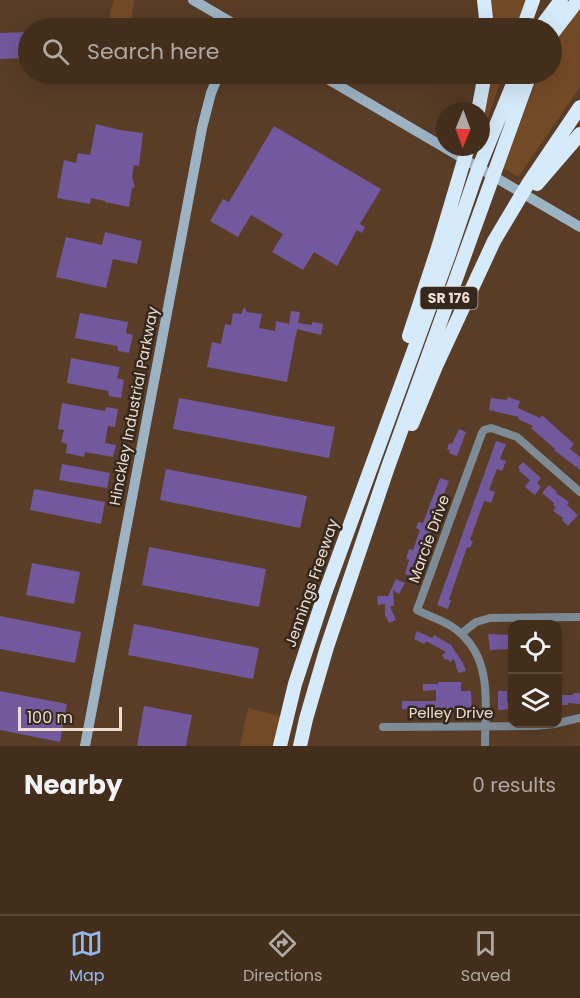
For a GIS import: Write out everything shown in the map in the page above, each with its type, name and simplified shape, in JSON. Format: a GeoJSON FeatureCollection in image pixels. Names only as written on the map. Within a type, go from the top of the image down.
{"type":"FeatureCollection","features":[{"type":"Feature","properties":{"kind":"highway"},"geometry":{"type":"LineString","coordinates":[[484,0],[486,18]]}},
{"type":"Feature","properties":{"kind":"highway"},"geometry":{"type":"LineString","coordinates":[[527,18],[533,0]]}},
{"type":"Feature","properties":{"kind":"highway"},"geometry":{"type":"LineString","coordinates":[[548,18],[561,0]]}},
{"type":"Feature","properties":{"kind":"highway"},"geometry":{"type":"LineString","coordinates":[[562,21],[578,0]]}},
{"type":"Feature","properties":{"kind":"highway"},"geometry":{"type":"LineString","coordinates":[[480,102],[483,84]]}},
{"type":"Feature","properties":{"kind":"highway"},"geometry":{"type":"LineString","coordinates":[[477,172],[504,84]]}},
{"type":"Feature","properties":{"kind":"highway","name":"SR 176"},"geometry":{"type":"LineString","coordinates":[[382,433],[439,282],[477,172],[513,84]]}},
{"type":"Feature","properties":{"kind":"highway","name":"SR 176"},"geometry":{"type":"LineString","coordinates":[[300,746],[327,647],[369,522],[526,84]]}},
{"type":"Feature","properties":{"kind":"highway"},"geometry":{"type":"LineString","coordinates":[[369,522],[436,366],[494,241],[580,107]]}},
{"type":"Feature","properties":{"kind":"highway"},"geometry":{"type":"LineString","coordinates":[[474,284],[520,207],[580,134]]}},
{"type":"Feature","properties":{"kind":"highway"},"geometry":{"type":"LineString","coordinates":[[382,433],[392,392],[465,156]]}},
{"type":"Feature","properties":{"kind":"highway","name":"Jennings Freeway"},"geometry":{"type":"LineString","coordinates":[[280,746],[305,652],[382,433]]}},
{"type":"Feature","properties":{"kind":"street"},"geometry":{"type":"LineString","coordinates":[[193,0],[224,18]]}},
{"type":"Feature","properties":{"kind":"street","name":"Hinckley Industrial Parkway"},"geometry":{"type":"LineString","coordinates":[[85,746],[202,128],[215,84]]}},
{"type":"Feature","properties":{"kind":"street"},"geometry":{"type":"LineString","coordinates":[[335,84],[580,227]]}},
{"type":"Feature","properties":{"kind":"street","name":"Marcie Drive"},"geometry":{"type":"LineString","coordinates":[[485,746],[485,686],[483,669],[477,653],[462,633],[444,621],[417,610],[484,430],[495,428],[517,437],[580,492]]}},
{"type":"Feature","properties":{"kind":"street"},"geometry":{"type":"LineString","coordinates":[[462,633],[476,622],[490,618],[580,617]]}},
{"type":"Feature","properties":{"kind":"street","name":"Pelley Drive"},"geometry":{"type":"LineString","coordinates":[[562,722],[580,718]]}},
{"type":"Feature","properties":{"kind":"street","name":"Pelley Drive"},"geometry":{"type":"LineString","coordinates":[[382,727],[508,726]]}},
{"type":"Feature","properties":{"kind":"shaded area"},"geometry":{"type":"Polygon","coordinates":[[[114,0],[134,0],[132,18],[110,18],[114,0]]]}},
{"type":"Feature","properties":{"kind":"shaded area"},"geometry":{"type":"Polygon","coordinates":[[[489,0],[526,0],[520,18],[492,18],[489,0]]]}},
{"type":"Feature","properties":{"kind":"shaded area"},"geometry":{"type":"Polygon","coordinates":[[[580,7],[580,87],[518,177],[503,168],[535,84],[562,84],[562,30],[580,7]]]}},
{"type":"Feature","properties":{"kind":"shaded area"},"geometry":{"type":"Polygon","coordinates":[[[490,84],[500,84],[490,112],[490,102],[486,102],[490,84]]]}},
{"type":"Feature","properties":{"kind":"shaded area"},"geometry":{"type":"Polygon","coordinates":[[[248,708],[287,718],[280,746],[240,746],[248,708]]]}},
{"type":"Feature","properties":{"kind":"building"},"geometry":{"type":"Polygon","coordinates":[[[18,32],[18,58],[0,59],[0,33],[18,32]]]}},
{"type":"Feature","properties":{"kind":"building"},"geometry":{"type":"Polygon","coordinates":[[[96,124],[143,133],[139,166],[134,165],[132,176],[135,187],[132,188],[129,207],[91,198],[90,204],[57,198],[64,160],[76,163],[78,153],[90,155],[96,124]]]}},
{"type":"Feature","properties":{"kind":"building"},"geometry":{"type":"Polygon","coordinates":[[[274,126],[381,189],[360,224],[365,227],[362,233],[357,230],[337,266],[314,252],[303,270],[272,252],[283,234],[251,215],[238,237],[210,221],[223,199],[229,202],[274,126]]]}},
{"type":"Feature","properties":{"kind":"building"},"geometry":{"type":"Polygon","coordinates":[[[105,232],[142,241],[137,264],[113,259],[106,288],[56,277],[66,237],[102,245],[105,232]]]}},
{"type":"Feature","properties":{"kind":"building"},"geometry":{"type":"Polygon","coordinates":[[[244,307],[247,312],[262,314],[259,328],[275,331],[276,321],[289,324],[291,311],[300,312],[298,323],[323,324],[321,335],[297,329],[287,382],[207,367],[212,342],[221,344],[225,324],[231,325],[233,313],[241,314],[244,307]]]}},
{"type":"Feature","properties":{"kind":"building"},"geometry":{"type":"Polygon","coordinates":[[[80,313],[128,322],[126,333],[133,335],[129,353],[118,351],[117,346],[75,338],[80,313]]]}},
{"type":"Feature","properties":{"kind":"building"},"geometry":{"type":"Polygon","coordinates":[[[71,358],[120,367],[117,378],[124,380],[121,398],[109,396],[108,391],[67,383],[71,358]]]}},
{"type":"Feature","properties":{"kind":"building"},"geometry":{"type":"Polygon","coordinates":[[[508,397],[520,401],[518,408],[540,418],[542,415],[574,444],[570,449],[580,457],[580,470],[554,450],[531,428],[533,426],[518,419],[519,417],[489,410],[491,398],[507,400],[508,397]]]}},
{"type":"Feature","properties":{"kind":"building"},"geometry":{"type":"Polygon","coordinates":[[[179,398],[335,427],[329,458],[173,429],[179,398]]]}},
{"type":"Feature","properties":{"kind":"building"},"geometry":{"type":"Polygon","coordinates":[[[62,403],[105,411],[106,407],[118,409],[115,427],[108,426],[105,443],[116,445],[113,457],[85,452],[84,457],[66,453],[67,444],[61,442],[64,430],[58,429],[62,403]]]}},
{"type":"Feature","properties":{"kind":"building"},"geometry":{"type":"Polygon","coordinates":[[[459,429],[466,432],[457,456],[449,453],[450,450],[447,449],[459,429]]]}},
{"type":"Feature","properties":{"kind":"building"},"geometry":{"type":"Polygon","coordinates":[[[496,441],[506,444],[500,459],[506,461],[502,471],[497,469],[489,490],[495,492],[491,503],[484,501],[470,540],[473,541],[470,548],[467,547],[448,609],[437,605],[496,441]]]}},
{"type":"Feature","properties":{"kind":"building"},"geometry":{"type":"Polygon","coordinates":[[[523,462],[541,478],[537,483],[541,487],[535,495],[525,487],[530,480],[519,471],[518,467],[523,462]]]}},
{"type":"Feature","properties":{"kind":"building"},"geometry":{"type":"Polygon","coordinates":[[[62,464],[110,473],[107,488],[59,480],[62,464]]]}},
{"type":"Feature","properties":{"kind":"building"},"geometry":{"type":"Polygon","coordinates":[[[166,469],[307,496],[300,528],[160,500],[166,469]]]}},
{"type":"Feature","properties":{"kind":"building"},"geometry":{"type":"Polygon","coordinates":[[[440,478],[449,481],[420,567],[418,566],[414,577],[405,574],[409,560],[406,559],[409,549],[413,550],[420,530],[416,528],[418,522],[423,523],[440,478]]]}},
{"type":"Feature","properties":{"kind":"building"},"geometry":{"type":"Polygon","coordinates":[[[549,485],[569,502],[567,505],[578,515],[568,526],[562,520],[563,518],[553,511],[556,507],[554,503],[542,493],[549,485]]]}},
{"type":"Feature","properties":{"kind":"building"},"geometry":{"type":"Polygon","coordinates":[[[34,489],[105,502],[101,524],[30,510],[34,489]]]}},
{"type":"Feature","properties":{"kind":"building"},"geometry":{"type":"Polygon","coordinates":[[[149,547],[266,569],[259,607],[142,585],[149,547]]]}},
{"type":"Feature","properties":{"kind":"building"},"geometry":{"type":"Polygon","coordinates":[[[32,563],[80,572],[74,604],[26,595],[32,563]]]}},
{"type":"Feature","properties":{"kind":"building"},"geometry":{"type":"Polygon","coordinates":[[[396,579],[405,583],[399,594],[393,590],[394,606],[390,606],[396,620],[389,623],[385,615],[385,604],[378,605],[377,596],[388,596],[396,579]]]}},
{"type":"Feature","properties":{"kind":"building"},"geometry":{"type":"Polygon","coordinates":[[[0,616],[81,632],[75,663],[0,649],[0,616]]]}},
{"type":"Feature","properties":{"kind":"building"},"geometry":{"type":"Polygon","coordinates":[[[134,624],[259,648],[253,679],[128,655],[134,624]]]}},
{"type":"Feature","properties":{"kind":"building"},"geometry":{"type":"Polygon","coordinates":[[[417,631],[432,638],[434,635],[451,645],[466,671],[458,673],[454,659],[450,662],[442,655],[446,652],[426,641],[424,644],[414,639],[417,631]]]}},
{"type":"Feature","properties":{"kind":"building"},"geometry":{"type":"Polygon","coordinates":[[[488,634],[508,635],[508,649],[490,650],[488,634]]]}},
{"type":"Feature","properties":{"kind":"building"},"geometry":{"type":"Polygon","coordinates":[[[438,682],[461,682],[461,691],[471,691],[472,710],[415,711],[415,709],[402,709],[402,701],[436,701],[436,690],[423,691],[423,684],[438,684],[438,682]]]}},
{"type":"Feature","properties":{"kind":"building"},"geometry":{"type":"Polygon","coordinates":[[[0,691],[67,704],[60,742],[0,730],[0,691]]]}},
{"type":"Feature","properties":{"kind":"building"},"geometry":{"type":"Polygon","coordinates":[[[498,691],[507,691],[508,709],[498,710],[498,691]]]}},
{"type":"Feature","properties":{"kind":"building"},"geometry":{"type":"Polygon","coordinates":[[[573,693],[580,693],[580,704],[562,705],[562,695],[573,695],[573,693]]]}},
{"type":"Feature","properties":{"kind":"building"},"geometry":{"type":"Polygon","coordinates":[[[144,706],[192,715],[186,746],[137,746],[144,706]]]}}]}
